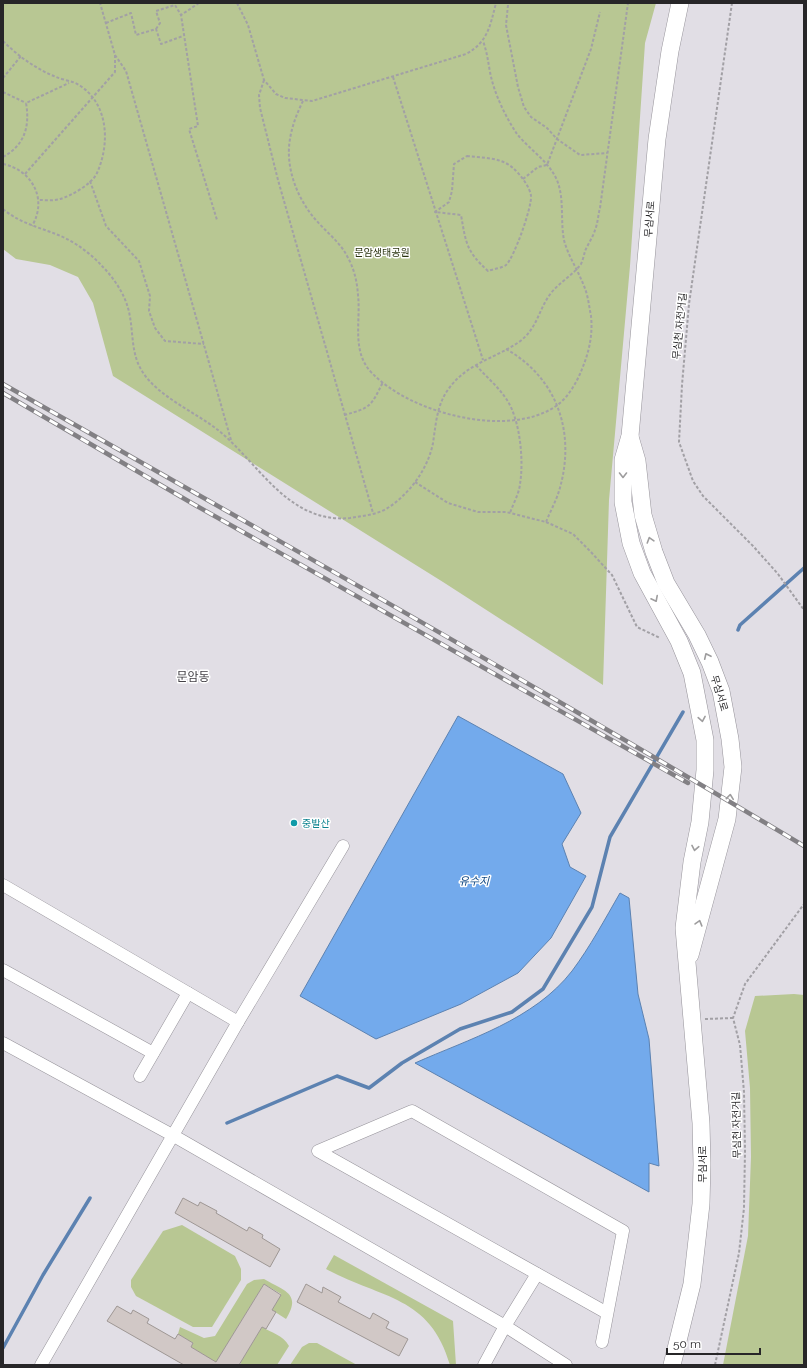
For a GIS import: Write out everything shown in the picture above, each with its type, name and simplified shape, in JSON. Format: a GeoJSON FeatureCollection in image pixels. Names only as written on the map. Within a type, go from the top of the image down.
{"type":"FeatureCollection","features":[{"type":"Feature","properties":{"kind":"street","name":"무심서로"},"geometry":{"type":"LineString","coordinates":[[672,1365],[692,1284],[701,1204],[701,1123],[688,960],[684,928],[692,862],[700,822],[705,770],[705,740],[692,673],[679,641],[642,574],[631,543],[623,502],[623,460],[630,436],[657,139],[670,51],[680,3]]}},
{"type":"Feature","properties":{"kind":"street","name":"무심서로"},"geometry":{"type":"LineString","coordinates":[[630,436],[637,461],[643,515],[654,552],[666,583],[697,635],[710,662],[721,691],[730,739],[732,767],[727,819],[688,960]]}},
{"type":"Feature","properties":{"kind":"street"},"geometry":{"type":"LineString","coordinates":[[41,1365],[174,1136],[238,1022],[343,846]]}},
{"type":"Feature","properties":{"kind":"street"},"geometry":{"type":"LineString","coordinates":[[3,885],[238,1022]]}},
{"type":"Feature","properties":{"kind":"street"},"geometry":{"type":"LineString","coordinates":[[3,970],[153,1053]]}},
{"type":"Feature","properties":{"kind":"street"},"geometry":{"type":"LineString","coordinates":[[140,1076],[188,993]]}},
{"type":"Feature","properties":{"kind":"street"},"geometry":{"type":"LineString","coordinates":[[3,1043],[174,1136],[504,1326],[566,1365]]}},
{"type":"Feature","properties":{"kind":"street"},"geometry":{"type":"LineString","coordinates":[[602,1342],[623,1231],[412,1111],[318,1151],[607,1313]]}},
{"type":"Feature","properties":{"kind":"street"},"geometry":{"type":"LineString","coordinates":[[484,1365],[504,1326],[537,1274]]}},
{"type":"Feature","properties":{"kind":"path"},"geometry":{"type":"LineString","coordinates":[[25,174],[115,72],[115,55],[100,3]]}},
{"type":"Feature","properties":{"kind":"path"},"geometry":{"type":"LineString","coordinates":[[181,15],[198,3]]}},
{"type":"Feature","properties":{"kind":"path"},"geometry":{"type":"LineString","coordinates":[[238,3],[248,25],[264,80],[276,94],[285,98],[302,101],[312,101],[333,96],[466,54],[475,49],[483,41],[489,29],[496,3]]}},
{"type":"Feature","properties":{"kind":"path"},"geometry":{"type":"LineString","coordinates":[[3,209],[11,216],[32,226],[65,238],[88,253],[101,265],[113,279],[128,308],[135,355],[142,371],[152,384],[231,441],[271,485],[293,503],[318,515],[337,519],[373,513],[385,509],[408,490],[415,482],[426,462],[432,445],[438,411],[450,387],[464,372],[483,360],[506,349],[531,332],[551,293],[582,262],[596,230],[628,3]]}},
{"type":"Feature","properties":{"kind":"path","name":"무심천 자전거길"},"geometry":{"type":"LineString","coordinates":[[732,3],[689,304],[679,442],[693,481],[704,496],[778,574],[804,610]]}},
{"type":"Feature","properties":{"kind":"path"},"geometry":{"type":"LineString","coordinates":[[106,23],[131,13],[136,35],[156,30],[160,23],[156,11],[175,5],[181,15],[198,126],[189,130],[218,220]]}},
{"type":"Feature","properties":{"kind":"path"},"geometry":{"type":"LineString","coordinates":[[508,5],[506,25],[518,88],[524,107],[531,117],[547,128],[557,140],[580,155],[607,153]]}},
{"type":"Feature","properties":{"kind":"path"},"geometry":{"type":"LineString","coordinates":[[548,165],[591,49],[600,12]]}},
{"type":"Feature","properties":{"kind":"path"},"geometry":{"type":"LineString","coordinates":[[156,30],[161,44],[184,36]]}},
{"type":"Feature","properties":{"kind":"path"},"geometry":{"type":"LineString","coordinates":[[3,41],[21,56],[48,74],[70,83],[78,84],[88,92],[103,119],[106,138],[101,164],[95,176],[77,191],[60,199],[38,200]]}},
{"type":"Feature","properties":{"kind":"path"},"geometry":{"type":"LineString","coordinates":[[302,101],[289,141],[291,173],[302,203],[340,245],[353,267],[359,297],[358,333],[362,357],[372,373],[392,390],[438,411],[498,422],[517,420],[540,413],[558,405],[564,400],[578,378],[590,345],[591,319],[589,302],[577,268],[568,253],[564,238],[559,187],[548,165],[517,134],[506,115],[490,73],[488,56],[483,41]]}},
{"type":"Feature","properties":{"kind":"path"},"geometry":{"type":"LineString","coordinates":[[115,55],[126,71],[231,441]]}},
{"type":"Feature","properties":{"kind":"path"},"geometry":{"type":"LineString","coordinates":[[3,78],[21,56]]}},
{"type":"Feature","properties":{"kind":"path"},"geometry":{"type":"LineString","coordinates":[[393,77],[483,360]]}},
{"type":"Feature","properties":{"kind":"path"},"geometry":{"type":"LineString","coordinates":[[264,80],[259,95],[260,108],[278,180],[373,513]]}},
{"type":"Feature","properties":{"kind":"path"},"geometry":{"type":"LineString","coordinates":[[26,103],[70,83]]}},
{"type":"Feature","properties":{"kind":"path"},"geometry":{"type":"LineString","coordinates":[[3,92],[26,103]]}},
{"type":"Feature","properties":{"kind":"path"},"geometry":{"type":"LineString","coordinates":[[3,157],[22,142],[29,118],[26,103]]}},
{"type":"Feature","properties":{"kind":"path"},"geometry":{"type":"LineString","coordinates":[[467,156],[496,159],[513,167],[523,179],[531,195],[529,212],[514,251],[506,265],[488,271],[477,261],[468,248],[461,215],[435,212],[449,202],[452,191],[454,164],[467,156]]}},
{"type":"Feature","properties":{"kind":"path"},"geometry":{"type":"LineString","coordinates":[[3,164],[13,166],[25,174],[33,183],[39,209],[32,226]]}},
{"type":"Feature","properties":{"kind":"path"},"geometry":{"type":"LineString","coordinates":[[523,179],[538,167],[548,165]]}},
{"type":"Feature","properties":{"kind":"path"},"geometry":{"type":"LineString","coordinates":[[90,181],[106,226],[139,261],[150,296],[149,311],[155,328],[164,340],[204,344]]}},
{"type":"Feature","properties":{"kind":"path"},"geometry":{"type":"LineString","coordinates":[[506,349],[527,363],[543,380],[558,405],[566,445],[559,491],[546,522]]}},
{"type":"Feature","properties":{"kind":"path"},"geometry":{"type":"LineString","coordinates":[[476,365],[495,384],[507,401],[517,420],[521,460],[520,484],[510,514]]}},
{"type":"Feature","properties":{"kind":"path"},"geometry":{"type":"LineString","coordinates":[[344,415],[363,410],[370,406],[383,382]]}},
{"type":"Feature","properties":{"kind":"path"},"geometry":{"type":"LineString","coordinates":[[415,482],[448,503],[478,512],[510,514],[546,522],[573,534],[612,575],[637,627],[663,640]]}},
{"type":"Feature","properties":{"kind":"path"},"geometry":{"type":"LineString","coordinates":[[692,1019],[732,1018],[745,984],[804,904]]}},
{"type":"Feature","properties":{"kind":"path","name":"무심천 자전거길"},"geometry":{"type":"LineString","coordinates":[[715,1365],[738,1253],[744,1208],[746,1151],[744,1092],[740,1045],[732,1018]]}},
{"type":"Feature","properties":{"kind":"green space","name":"문암생태공원"},"geometry":{"type":"Polygon","coordinates":[[[3,3],[656,3],[645,43],[630,266],[609,500],[603,685],[443,582],[113,376],[93,303],[78,277],[50,265],[16,259],[3,249],[3,3]]]}},
{"type":"Feature","properties":{"kind":"green space"},"geometry":{"type":"Polygon","coordinates":[[[794,994],[804,995],[804,1365],[723,1365],[748,1236],[751,1157],[750,1088],[745,1031],[755,996],[794,994]]]}},
{"type":"Feature","properties":{"kind":"green space"},"geometry":{"type":"Polygon","coordinates":[[[182,1225],[235,1256],[241,1269],[241,1280],[212,1327],[193,1327],[136,1296],[131,1287],[131,1280],[163,1231],[182,1225]]]}},
{"type":"Feature","properties":{"kind":"green space"},"geometry":{"type":"Polygon","coordinates":[[[334,1255],[453,1321],[456,1365],[450,1365],[441,1342],[430,1325],[416,1312],[401,1302],[326,1269],[334,1255]]]}},
{"type":"Feature","properties":{"kind":"green space"},"geometry":{"type":"Polygon","coordinates":[[[264,1279],[284,1290],[291,1298],[292,1303],[286,1319],[272,1310],[281,1294],[264,1284],[220,1356],[220,1364],[200,1365],[206,1356],[191,1347],[193,1343],[178,1334],[180,1327],[204,1338],[215,1336],[247,1284],[254,1280],[264,1279]]]}},
{"type":"Feature","properties":{"kind":"green space"},"geometry":{"type":"Polygon","coordinates":[[[262,1327],[284,1339],[289,1346],[277,1365],[243,1365],[240,1363],[262,1327]]]}},
{"type":"Feature","properties":{"kind":"green space"},"geometry":{"type":"Polygon","coordinates":[[[309,1343],[317,1343],[357,1365],[290,1365],[302,1347],[309,1343]]]}},
{"type":"Feature","properties":{"kind":"water","name":"유수지"},"geometry":{"type":"Polygon","coordinates":[[[458,716],[563,774],[581,813],[562,844],[570,867],[586,876],[551,938],[518,973],[461,1004],[376,1039],[300,996],[458,716]]]}},
{"type":"Feature","properties":{"kind":"water"},"geometry":{"type":"Polygon","coordinates":[[[620,893],[629,898],[638,994],[649,1039],[659,1166],[649,1163],[649,1192],[415,1063],[500,1026],[539,1003],[557,988],[579,962],[620,893]]]}},
{"type":"Feature","properties":{"kind":"building"},"geometry":{"type":"Polygon","coordinates":[[[183,1198],[198,1206],[200,1202],[217,1211],[216,1213],[247,1231],[249,1227],[263,1235],[262,1238],[280,1249],[270,1267],[175,1213],[183,1198]]]}},
{"type":"Feature","properties":{"kind":"building"},"geometry":{"type":"Polygon","coordinates":[[[264,1284],[281,1295],[272,1310],[276,1312],[266,1329],[262,1327],[239,1365],[184,1365],[107,1321],[117,1306],[131,1314],[133,1310],[149,1319],[147,1323],[175,1339],[178,1334],[193,1343],[191,1347],[216,1362],[264,1284]]]}},
{"type":"Feature","properties":{"kind":"building"},"geometry":{"type":"Polygon","coordinates":[[[306,1284],[322,1293],[323,1287],[341,1297],[338,1302],[370,1319],[373,1313],[389,1322],[386,1328],[408,1339],[399,1356],[297,1302],[306,1284]]]}},
{"type":"Feature","properties":{"kind":"waterway"},"geometry":{"type":"LineString","coordinates":[[738,630],[740,625],[804,568]]}},
{"type":"Feature","properties":{"kind":"waterway"},"geometry":{"type":"LineString","coordinates":[[227,1123],[337,1076],[369,1088],[402,1063],[460,1029],[512,1012],[543,989],[592,907],[610,837],[683,712]]}},
{"type":"Feature","properties":{"kind":"waterway"},"geometry":{"type":"LineString","coordinates":[[3,1348],[43,1275],[90,1198]]}},
{"type":"Feature","properties":{"kind":"railway"},"geometry":{"type":"LineString","coordinates":[[3,384],[505,670],[804,846]]}},
{"type":"Feature","properties":{"kind":"railway"},"geometry":{"type":"LineString","coordinates":[[3,393],[195,505],[688,783]]}},
{"type":"Feature","properties":{"kind":"place","name":"중발산"},"geometry":{"type":"Point","coordinates":[294,823]}},
{"type":"Feature","properties":{"kind":"district","name":"문암동"},"geometry":{"type":"Point","coordinates":[193,677]}}]}
